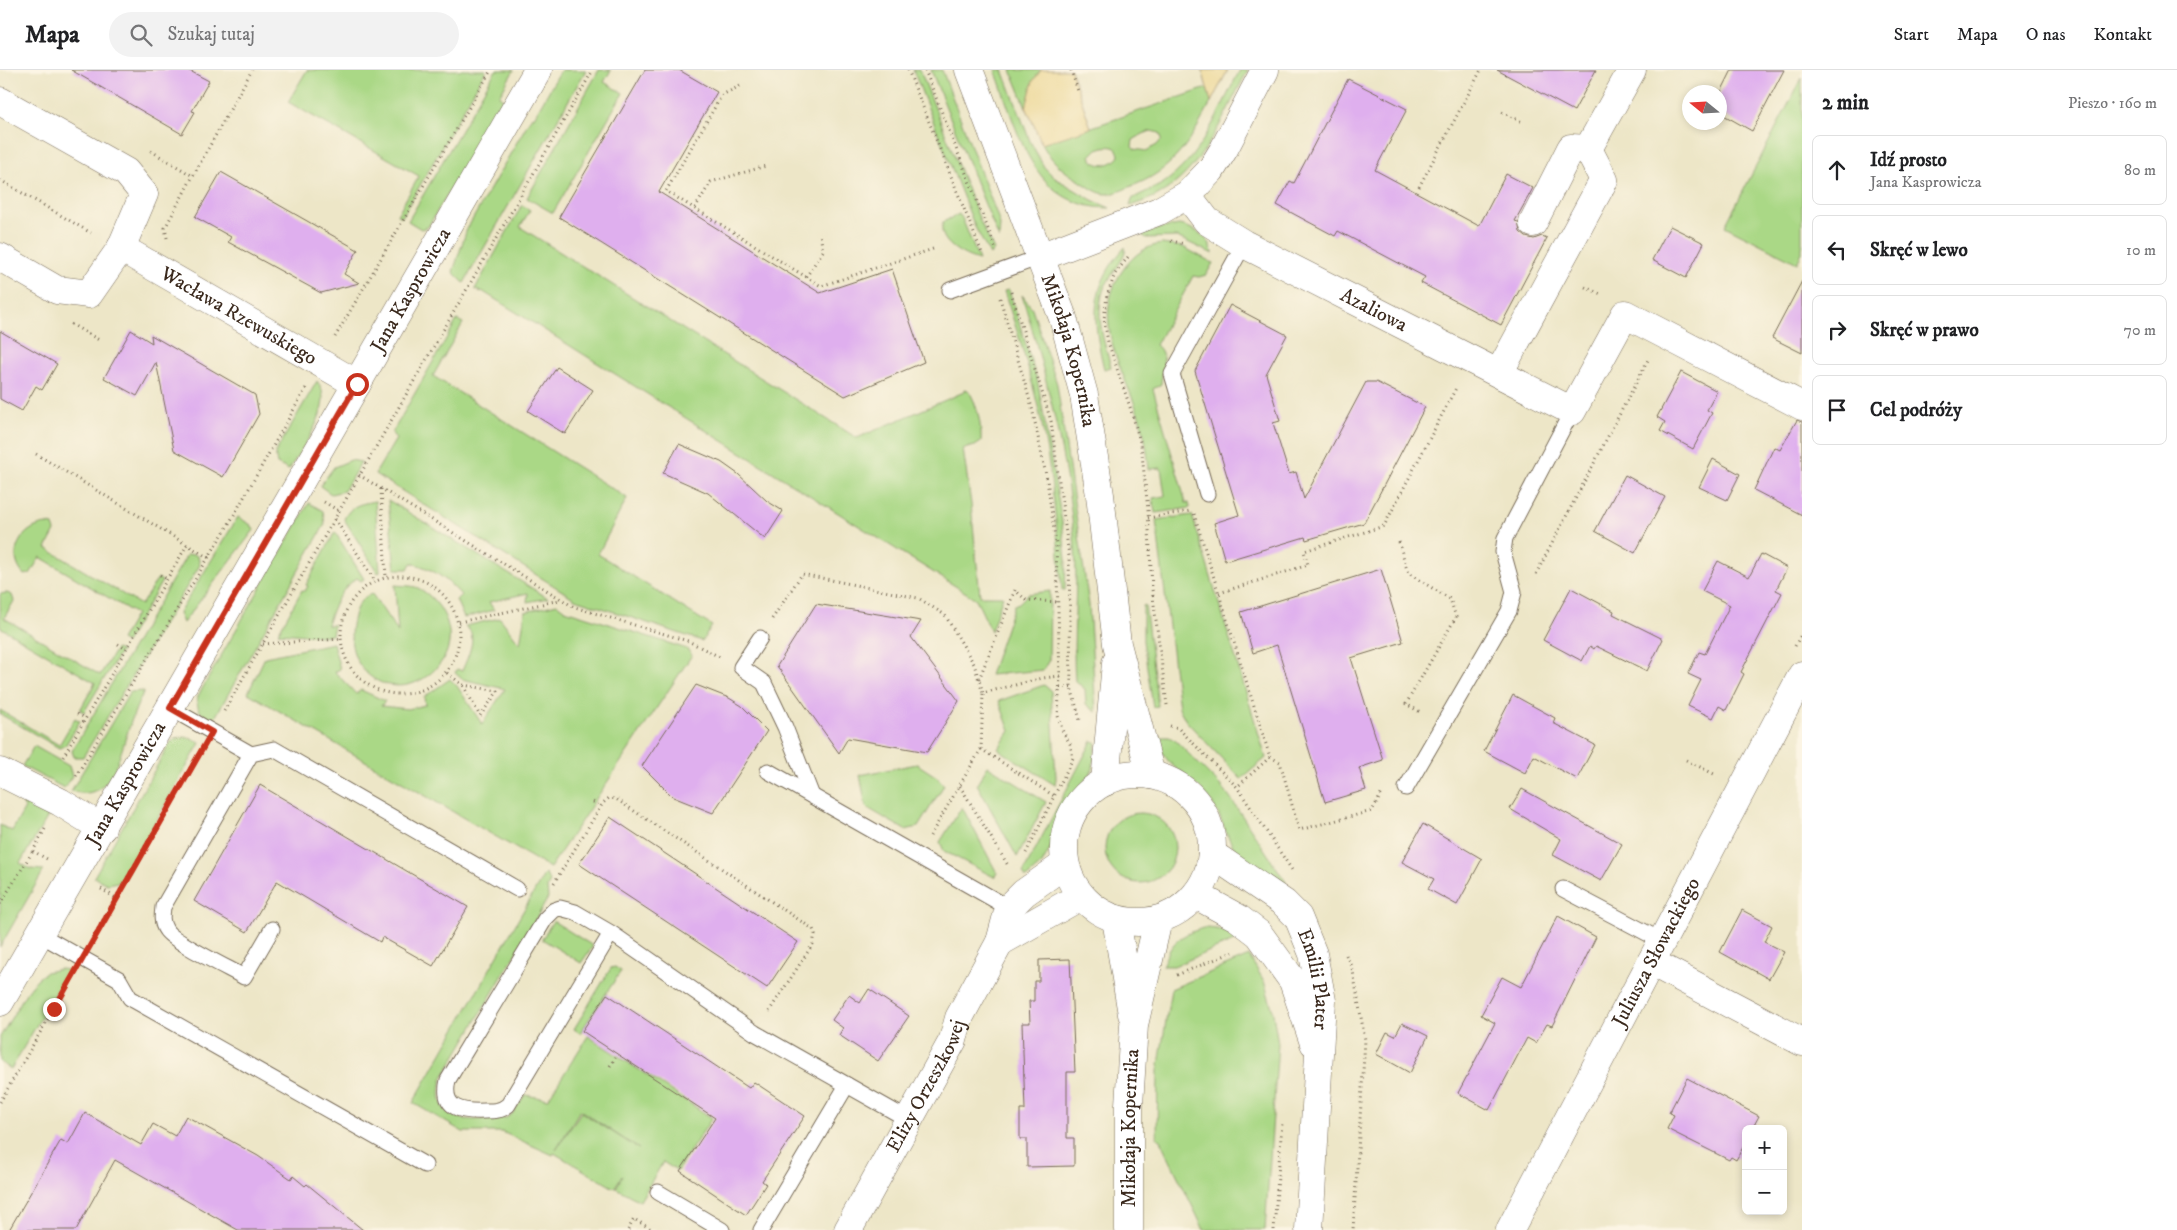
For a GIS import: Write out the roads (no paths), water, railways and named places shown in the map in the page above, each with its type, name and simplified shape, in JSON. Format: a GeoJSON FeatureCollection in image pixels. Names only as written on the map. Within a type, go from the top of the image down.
{"type":"FeatureCollection","features":[{"type":"Feature","properties":{"kind":"street","name":"Jana Kasprowicza"},"geometry":{"type":"LineString","coordinates":[[0,1002],[538,70]]}},
{"type":"Feature","properties":{"kind":"street","name":"Mikołaja Kopernika"},"geometry":{"type":"LineString","coordinates":[[969,70],[1063,318],[1084,395],[1100,495],[1117,644],[1151,775]]}},
{"type":"Feature","properties":{"kind":"street"},"geometry":{"type":"LineString","coordinates":[[1040,257],[1160,211],[1187,195],[1215,163],[1265,70]]}},
{"type":"Feature","properties":{"kind":"street"},"geometry":{"type":"LineString","coordinates":[[1588,149],[1632,70]]}},
{"type":"Feature","properties":{"kind":"street"},"geometry":{"type":"LineString","coordinates":[[0,101],[126,172],[144,194],[121,248],[89,294],[57,290],[0,257]]}},
{"type":"Feature","properties":{"kind":"street"},"geometry":{"type":"LineString","coordinates":[[1533,223],[1571,148],[1588,149]]}},
{"type":"Feature","properties":{"kind":"street"},"geometry":{"type":"LineString","coordinates":[[1499,373],[1604,180],[1588,149]]}},
{"type":"Feature","properties":{"kind":"street","name":"Azaliowa"},"geometry":{"type":"LineString","coordinates":[[1187,195],[1206,221],[1244,244],[1572,411]]}},
{"type":"Feature","properties":{"kind":"street","name":"Wacława Rzewuskiego"},"geometry":{"type":"LineString","coordinates":[[121,248],[357,384]]}},
{"type":"Feature","properties":{"kind":"street"},"geometry":{"type":"LineString","coordinates":[[1572,411],[1625,314],[1802,406]]}},
{"type":"Feature","properties":{"kind":"street","name":"Mikołaja Kopernika"},"geometry":{"type":"LineString","coordinates":[[1105,782],[1117,644]]}},
{"type":"Feature","properties":{"kind":"street","name":"Juliusza Słowackiego"},"geometry":{"type":"LineString","coordinates":[[1510,1230],[1802,675]]}},
{"type":"Feature","properties":{"kind":"street"},"geometry":{"type":"LineString","coordinates":[[0,772],[60,802],[102,828]]}},
{"type":"Feature","properties":{"kind":"street"},"geometry":{"type":"LineString","coordinates":[[1127,774],[1151,775],[1172,782],[1189,794],[1203,812],[1211,832],[1212,854],[1207,876],[1196,895],[1179,910],[1158,920],[1138,922],[1116,919],[1097,910],[1081,896],[1071,881],[1065,864],[1064,840],[1070,816],[1084,796],[1105,782],[1127,774]]}},
{"type":"Feature","properties":{"kind":"street","name":"Emilii Plater"},"geometry":{"type":"LineString","coordinates":[[1212,854],[1284,903],[1298,918],[1313,954],[1322,1001],[1309,1230]]}},
{"type":"Feature","properties":{"kind":"street"},"geometry":{"type":"LineString","coordinates":[[1009,908],[1024,893],[1065,864]]}},
{"type":"Feature","properties":{"kind":"street","name":"Emilii Plater"},"geometry":{"type":"LineString","coordinates":[[1196,895],[1238,918],[1259,934],[1294,981],[1320,1061]]}},
{"type":"Feature","properties":{"kind":"street"},"geometry":{"type":"LineString","coordinates":[[1000,942],[1081,896]]}},
{"type":"Feature","properties":{"kind":"street","name":"Elizy Orzeszkowej"},"geometry":{"type":"LineString","coordinates":[[848,1230],[953,1040],[958,1018],[1000,942],[1009,908]]}},
{"type":"Feature","properties":{"kind":"street","name":"Mikołaja Kopernika"},"geometry":{"type":"LineString","coordinates":[[1116,919],[1134,1025]]}},
{"type":"Feature","properties":{"kind":"street","name":"Mikołaja Kopernika"},"geometry":{"type":"LineString","coordinates":[[1129,1230],[1129,1105],[1134,1025],[1158,920]]}},
{"type":"Feature","properties":{"kind":"street"},"geometry":{"type":"LineString","coordinates":[[1657,951],[1802,1042]]}},
{"type":"Feature","properties":{"kind":"lane"},"geometry":{"type":"LineString","coordinates":[[1206,492],[1172,374],[1244,244]]}},
{"type":"Feature","properties":{"kind":"lane"},"geometry":{"type":"LineString","coordinates":[[950,290],[1040,257]]}},
{"type":"Feature","properties":{"kind":"lane"},"geometry":{"type":"LineString","coordinates":[[1406,788],[1509,611],[1514,592],[1503,552],[1505,538],[1572,411]]}},
{"type":"Feature","properties":{"kind":"lane"},"geometry":{"type":"LineString","coordinates":[[760,638],[741,667],[764,683],[785,728],[812,796]]}},
{"type":"Feature","properties":{"kind":"lane"},"geometry":{"type":"LineString","coordinates":[[170,708],[251,754],[274,749],[516,889]]}},
{"type":"Feature","properties":{"kind":"lane"},"geometry":{"type":"LineString","coordinates":[[251,754],[163,907],[162,923],[170,936],[244,977],[272,929]]}},
{"type":"Feature","properties":{"kind":"lane"},"geometry":{"type":"LineString","coordinates":[[768,771],[1009,908]]}},
{"type":"Feature","properties":{"kind":"lane"},"geometry":{"type":"LineString","coordinates":[[1563,889],[1657,951]]}},
{"type":"Feature","properties":{"kind":"lane"},"geometry":{"type":"LineString","coordinates":[[611,933],[508,1105],[500,1110],[466,1112],[453,1106],[449,1101],[446,1088],[448,1080],[548,914],[554,910],[567,909],[611,933],[755,1033],[909,1120]]}},
{"type":"Feature","properties":{"kind":"lane"},"geometry":{"type":"LineString","coordinates":[[39,934],[119,979],[130,998],[425,1165]]}},
{"type":"Feature","properties":{"kind":"lane"},"geometry":{"type":"LineString","coordinates":[[761,1230],[847,1085]]}},
{"type":"Feature","properties":{"kind":"lane"},"geometry":{"type":"LineString","coordinates":[[658,1192],[722,1230]]}}]}
